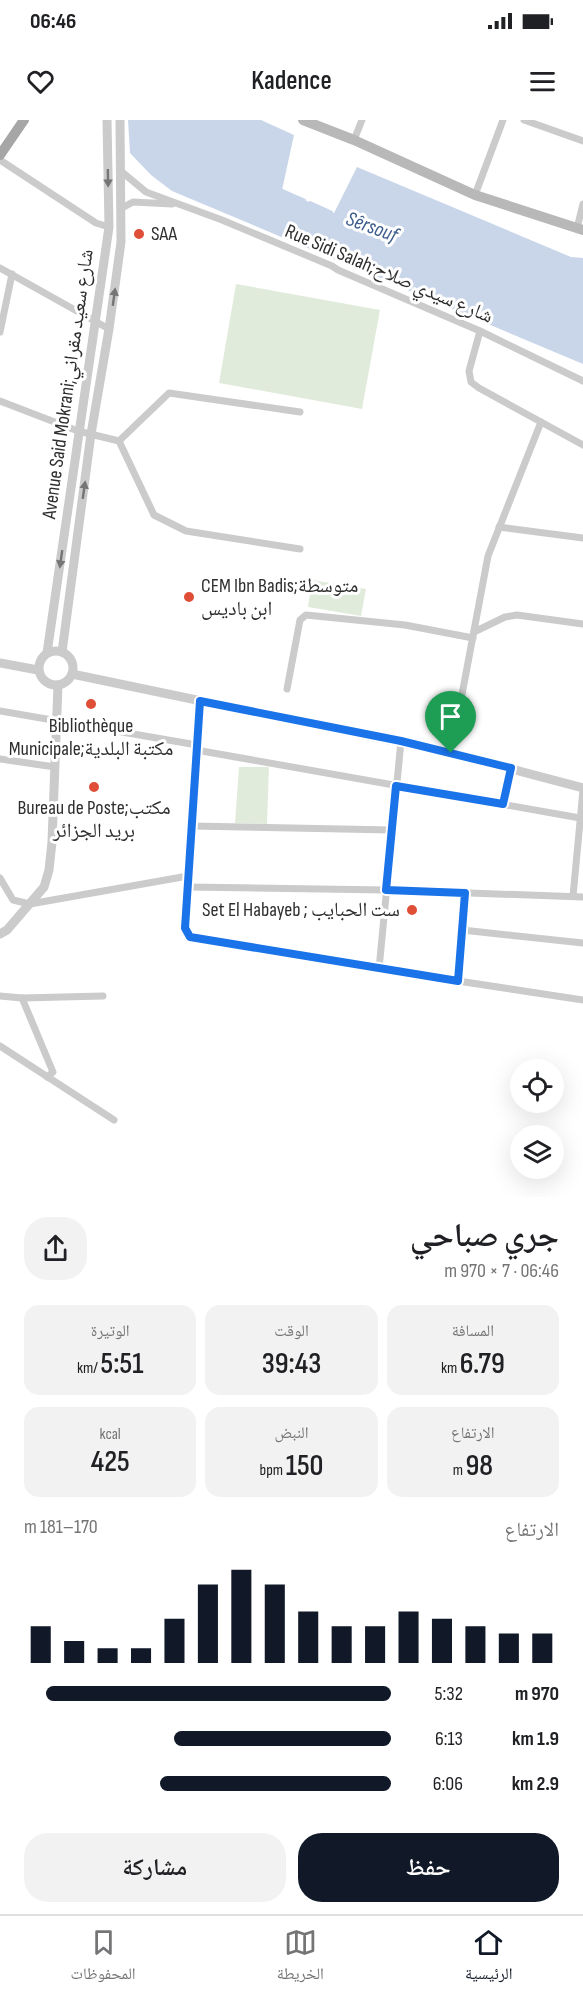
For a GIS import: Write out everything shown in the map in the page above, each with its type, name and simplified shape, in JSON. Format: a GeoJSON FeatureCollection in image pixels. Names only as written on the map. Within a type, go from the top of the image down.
{"type":"FeatureCollection","features":[{"type":"Feature","properties":{"kind":"main road"},"geometry":{"type":"LineString","coordinates":[[0,154],[24,120]]}},
{"type":"Feature","properties":{"kind":"main road"},"geometry":{"type":"LineString","coordinates":[[303,120],[354,140],[475,195],[580,229]]}},
{"type":"Feature","properties":{"kind":"street","name":"Avenue Said Mokrani;شارع سعيد مقراني"},"geometry":{"type":"LineString","coordinates":[[47,653],[109,227],[107,120]]}},
{"type":"Feature","properties":{"kind":"street","name":"Avenue Said Mokrani;شارع سعيد مقراني"},"geometry":{"type":"LineString","coordinates":[[62,652],[121,242],[120,120]]}},
{"type":"Feature","properties":{"kind":"street"},"geometry":{"type":"LineString","coordinates":[[354,140],[362,120]]}},
{"type":"Feature","properties":{"kind":"street"},"geometry":{"type":"LineString","coordinates":[[475,195],[503,120]]}},
{"type":"Feature","properties":{"kind":"street"},"geometry":{"type":"LineString","coordinates":[[524,120],[583,141]]}},
{"type":"Feature","properties":{"kind":"street"},"geometry":{"type":"LineString","coordinates":[[0,160],[96,223],[109,227]]}},
{"type":"Feature","properties":{"kind":"street","name":"Rue Sidi Salah;شارع سيدي صلاح"},"geometry":{"type":"LineString","coordinates":[[122,172],[146,192],[332,266],[480,331],[583,381]]}},
{"type":"Feature","properties":{"kind":"street","name":"Rue Sidi Salah;شارع سيدي صلاح"},"geometry":{"type":"LineString","coordinates":[[122,208],[133,202],[180,204]]}},
{"type":"Feature","properties":{"kind":"street"},"geometry":{"type":"LineString","coordinates":[[580,229],[583,204]]}},
{"type":"Feature","properties":{"kind":"street"},"geometry":{"type":"LineString","coordinates":[[0,268],[109,328]]}},
{"type":"Feature","properties":{"kind":"street"},"geometry":{"type":"LineString","coordinates":[[0,332],[12,274]]}},
{"type":"Feature","properties":{"kind":"street"},"geometry":{"type":"LineString","coordinates":[[480,331],[469,371],[471,382],[583,445]]}},
{"type":"Feature","properties":{"kind":"street"},"geometry":{"type":"LineString","coordinates":[[120,441],[170,393],[300,412]]}},
{"type":"Feature","properties":{"kind":"street"},"geometry":{"type":"LineString","coordinates":[[0,401],[78,431],[120,441]]}},
{"type":"Feature","properties":{"kind":"street"},"geometry":{"type":"LineString","coordinates":[[451,753],[488,556],[541,422]]}},
{"type":"Feature","properties":{"kind":"street"},"geometry":{"type":"LineString","coordinates":[[120,441],[154,515],[186,531],[300,549]]}},
{"type":"Feature","properties":{"kind":"street"},"geometry":{"type":"LineString","coordinates":[[499,528],[583,538]]}},
{"type":"Feature","properties":{"kind":"street"},"geometry":{"type":"LineString","coordinates":[[287,689],[300,620],[306,615],[405,625],[473,635],[505,617],[517,615],[583,624]]}},
{"type":"Feature","properties":{"kind":"street"},"geometry":{"type":"LineString","coordinates":[[0,663],[38,670],[48,682],[58,685],[67,681],[72,674],[72,663],[70,658],[62,652],[47,653],[41,660],[38,670]]}},
{"type":"Feature","properties":{"kind":"street"},"geometry":{"type":"LineString","coordinates":[[72,674],[401,741],[511,768],[583,789],[573,896]]}},
{"type":"Feature","properties":{"kind":"street"},"geometry":{"type":"LineString","coordinates":[[0,934],[7,930],[44,887],[49,870],[58,685]]}},
{"type":"Feature","properties":{"kind":"street"},"geometry":{"type":"LineString","coordinates":[[200,701],[185,928],[190,937],[583,1000]]}},
{"type":"Feature","properties":{"kind":"street"},"geometry":{"type":"LineString","coordinates":[[0,711],[396,786],[580,818]]}},
{"type":"Feature","properties":{"kind":"street"},"geometry":{"type":"LineString","coordinates":[[379,969],[401,741]]}},
{"type":"Feature","properties":{"kind":"street"},"geometry":{"type":"LineString","coordinates":[[0,759],[55,767]]}},
{"type":"Feature","properties":{"kind":"street"},"geometry":{"type":"LineString","coordinates":[[503,804],[511,768]]}},
{"type":"Feature","properties":{"kind":"street"},"geometry":{"type":"LineString","coordinates":[[191,826],[392,830]]}},
{"type":"Feature","properties":{"kind":"street"},"geometry":{"type":"LineString","coordinates":[[0,878],[13,900],[30,904],[188,876]]}},
{"type":"Feature","properties":{"kind":"street"},"geometry":{"type":"LineString","coordinates":[[188,887],[386,890],[583,897]]}},
{"type":"Feature","properties":{"kind":"street"},"geometry":{"type":"LineString","coordinates":[[458,981],[465,893]]}},
{"type":"Feature","properties":{"kind":"street"},"geometry":{"type":"LineString","coordinates":[[462,930],[583,943]]}},
{"type":"Feature","properties":{"kind":"street"},"geometry":{"type":"LineString","coordinates":[[0,996],[22,998],[103,996]]}},
{"type":"Feature","properties":{"kind":"street"},"geometry":{"type":"LineString","coordinates":[[22,998],[53,1072],[47,1077]]}},
{"type":"Feature","properties":{"kind":"street"},"geometry":{"type":"LineString","coordinates":[[0,1046],[114,1120]]}},
{"type":"Feature","properties":{"kind":"green space"},"geometry":{"type":"Polygon","coordinates":[[[236,284],[380,310],[362,409],[219,383],[236,284]]]}},
{"type":"Feature","properties":{"kind":"green space"},"geometry":{"type":"Polygon","coordinates":[[[312,580],[366,589],[361,616],[308,607],[312,580]]]}},
{"type":"Feature","properties":{"kind":"green space"},"geometry":{"type":"Polygon","coordinates":[[[239,767],[269,767],[267,824],[235,823],[239,767]]]}},
{"type":"Feature","properties":{"kind":"water"},"geometry":{"type":"Polygon","coordinates":[[[128,120],[261,120],[294,135],[282,190],[334,213],[357,167],[571,257],[583,258],[583,364],[172,191],[151,175],[130,153],[128,120]]]}},
{"type":"Feature","properties":{"kind":"waterway","name":"Sêrsouf"},"geometry":{"type":"LineString","coordinates":[[280,189],[305,200]]}},
{"type":"Feature","properties":{"kind":"waterway","name":"Sêrsouf"},"geometry":{"type":"LineString","coordinates":[[310,202],[332,212]]}},
{"type":"Feature","properties":{"kind":"place","name":"SAA"},"geometry":{"type":"Point","coordinates":[139,234]}},
{"type":"Feature","properties":{"kind":"place","name":"CEM Ibn Badis;متوسطة ابن باديس"},"geometry":{"type":"Point","coordinates":[189,597]}},
{"type":"Feature","properties":{"kind":"place","name":"Bibliothèque Municipale;مكتبة البلدية"},"geometry":{"type":"Point","coordinates":[91,704]}},
{"type":"Feature","properties":{"kind":"place","name":"Bureau de Poste;مكتب بريد الجزائر"},"geometry":{"type":"Point","coordinates":[94,787]}},
{"type":"Feature","properties":{"kind":"place","name":"Set El Habayeb ; ست الحبايب"},"geometry":{"type":"Point","coordinates":[412,910]}},
{"type":"Feature","properties":{"kind":"route"},"geometry":{"type":"LineString","coordinates":[[200,701],[451,753],[511,768],[503,804],[396,786],[386,890],[465,893],[458,981],[190,937],[187,933],[185,928],[200,701]]}}]}
